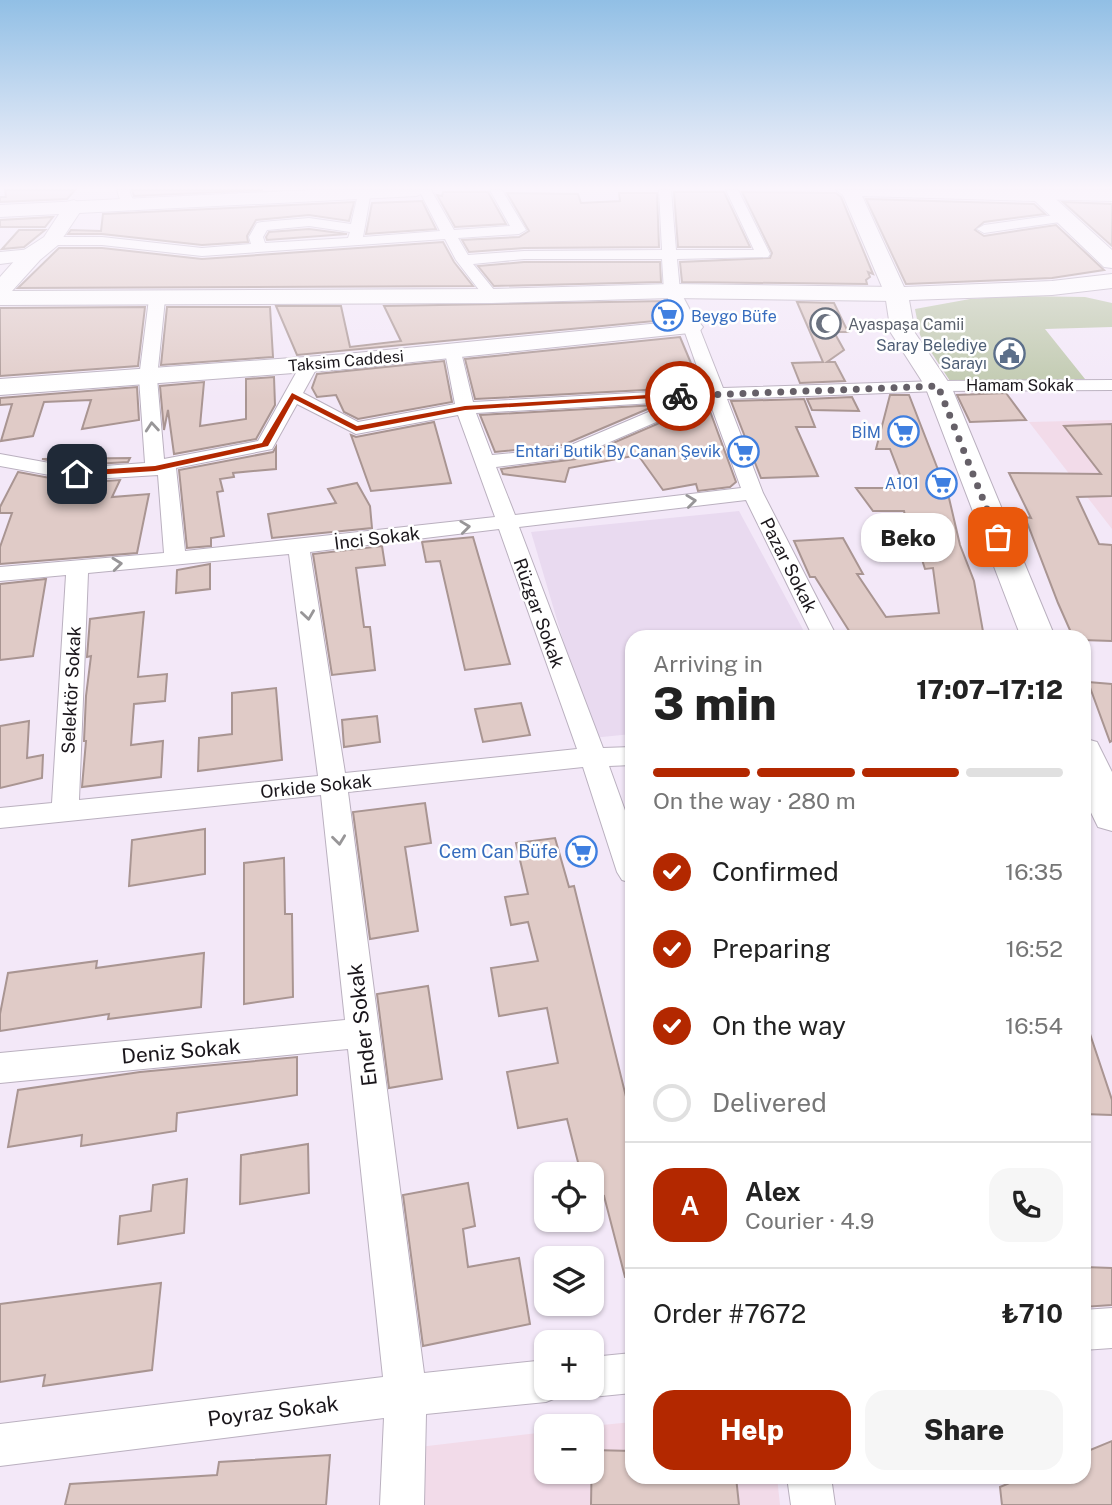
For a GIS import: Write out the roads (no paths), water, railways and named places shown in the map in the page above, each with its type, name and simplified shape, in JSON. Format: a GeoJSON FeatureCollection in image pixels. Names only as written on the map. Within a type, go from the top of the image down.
{"type":"FeatureCollection","features":[{"type":"Feature","properties":{"kind":"main road"},"geometry":{"type":"LineString","coordinates":[[0,291],[27,260]]}},
{"type":"Feature","properties":{"kind":"main road"},"geometry":{"type":"LineString","coordinates":[[881,260],[897,294],[903,333],[938,386],[1035,630]]}},
{"type":"Feature","properties":{"kind":"main road"},"geometry":{"type":"LineString","coordinates":[[0,298],[491,296],[671,291],[897,294],[1052,288],[1112,281]]}},
{"type":"Feature","properties":{"kind":"main road","name":"Taksim Caddesi"},"geometry":{"type":"LineString","coordinates":[[0,387],[148,378],[453,352],[691,327]]}},
{"type":"Feature","properties":{"kind":"main road"},"geometry":{"type":"LineString","coordinates":[[1091,769],[1112,816]]}},
{"type":"Feature","properties":{"kind":"street"},"geometry":{"type":"LineString","coordinates":[[463,260],[491,296]]}},
{"type":"Feature","properties":{"kind":"street"},"geometry":{"type":"LineString","coordinates":[[668,260],[671,291]]}},
{"type":"Feature","properties":{"kind":"street","name":"Pazar Sokak"},"geometry":{"type":"LineString","coordinates":[[671,291],[691,327],[712,394],[753,493],[822,630]]}},
{"type":"Feature","properties":{"kind":"street"},"geometry":{"type":"LineString","coordinates":[[155,468],[148,378],[157,299]]}},
{"type":"Feature","properties":{"kind":"street","name":"Rüzgar Sokak"},"geometry":{"type":"LineString","coordinates":[[453,352],[465,408],[625,851]]}},
{"type":"Feature","properties":{"kind":"street"},"geometry":{"type":"LineString","coordinates":[[0,460],[77,474],[155,468],[265,444],[310,364]]}},
{"type":"Feature","properties":{"kind":"street","name":"Hamam Sokak"},"geometry":{"type":"LineString","coordinates":[[292,396],[356,428],[465,408],[712,394],[938,386],[1112,385]]}},
{"type":"Feature","properties":{"kind":"street"},"geometry":{"type":"LineString","coordinates":[[484,462],[568,453],[712,394]]}},
{"type":"Feature","properties":{"kind":"street"},"geometry":{"type":"LineString","coordinates":[[155,468],[168,471],[175,558]]}},
{"type":"Feature","properties":{"kind":"street","name":"İnci Sokak"},"geometry":{"type":"LineString","coordinates":[[0,574],[299,547],[753,493]]}},
{"type":"Feature","properties":{"kind":"street","name":"Ender Sokak"},"geometry":{"type":"LineString","coordinates":[[299,547],[333,784],[406,1395],[402,1505]]}},
{"type":"Feature","properties":{"kind":"street","name":"Selektör Sokak"},"geometry":{"type":"LineString","coordinates":[[65,811],[77,568]]}},
{"type":"Feature","properties":{"kind":"street","name":"Orkide Sokak"},"geometry":{"type":"LineString","coordinates":[[0,818],[593,757],[625,756]]}},
{"type":"Feature","properties":{"kind":"street","name":"Deniz Sokak"},"geometry":{"type":"LineString","coordinates":[[0,1068],[363,1033]]}},
{"type":"Feature","properties":{"kind":"street"},"geometry":{"type":"LineString","coordinates":[[1091,1329],[1112,1328]]}},
{"type":"Feature","properties":{"kind":"street"},"geometry":{"type":"LineString","coordinates":[[604,1376],[625,1374]]}},
{"type":"Feature","properties":{"kind":"street","name":"Poyraz Sokak"},"geometry":{"type":"LineString","coordinates":[[0,1445],[406,1395],[534,1382]]}},
{"type":"Feature","properties":{"kind":"street"},"geometry":{"type":"LineString","coordinates":[[810,1484],[813,1505]]}},
{"type":"Feature","properties":{"kind":"place","name":"Beygo Büfe"},"geometry":{"type":"Point","coordinates":[668,316]}},
{"type":"Feature","properties":{"kind":"place","name":"Ayaspaşa Camii"},"geometry":{"type":"Point","coordinates":[825,324]}},
{"type":"Feature","properties":{"kind":"place","name":"Saray Belediye Sarayı"},"geometry":{"type":"Point","coordinates":[1010,354]}},
{"type":"Feature","properties":{"kind":"place","name":"BİM"},"geometry":{"type":"Point","coordinates":[904,432]}},
{"type":"Feature","properties":{"kind":"place","name":"Entari Butik By Canan Şevik"},"geometry":{"type":"Point","coordinates":[744,451]}},
{"type":"Feature","properties":{"kind":"place","name":"A101"},"geometry":{"type":"Point","coordinates":[942,483]}},
{"type":"Feature","properties":{"kind":"place","name":"Beko"},"geometry":{"type":"Point","coordinates":[998,537]}},
{"type":"Feature","properties":{"kind":"place","name":"Cem Can Büfe"},"geometry":{"type":"Point","coordinates":[581,851]}}]}
